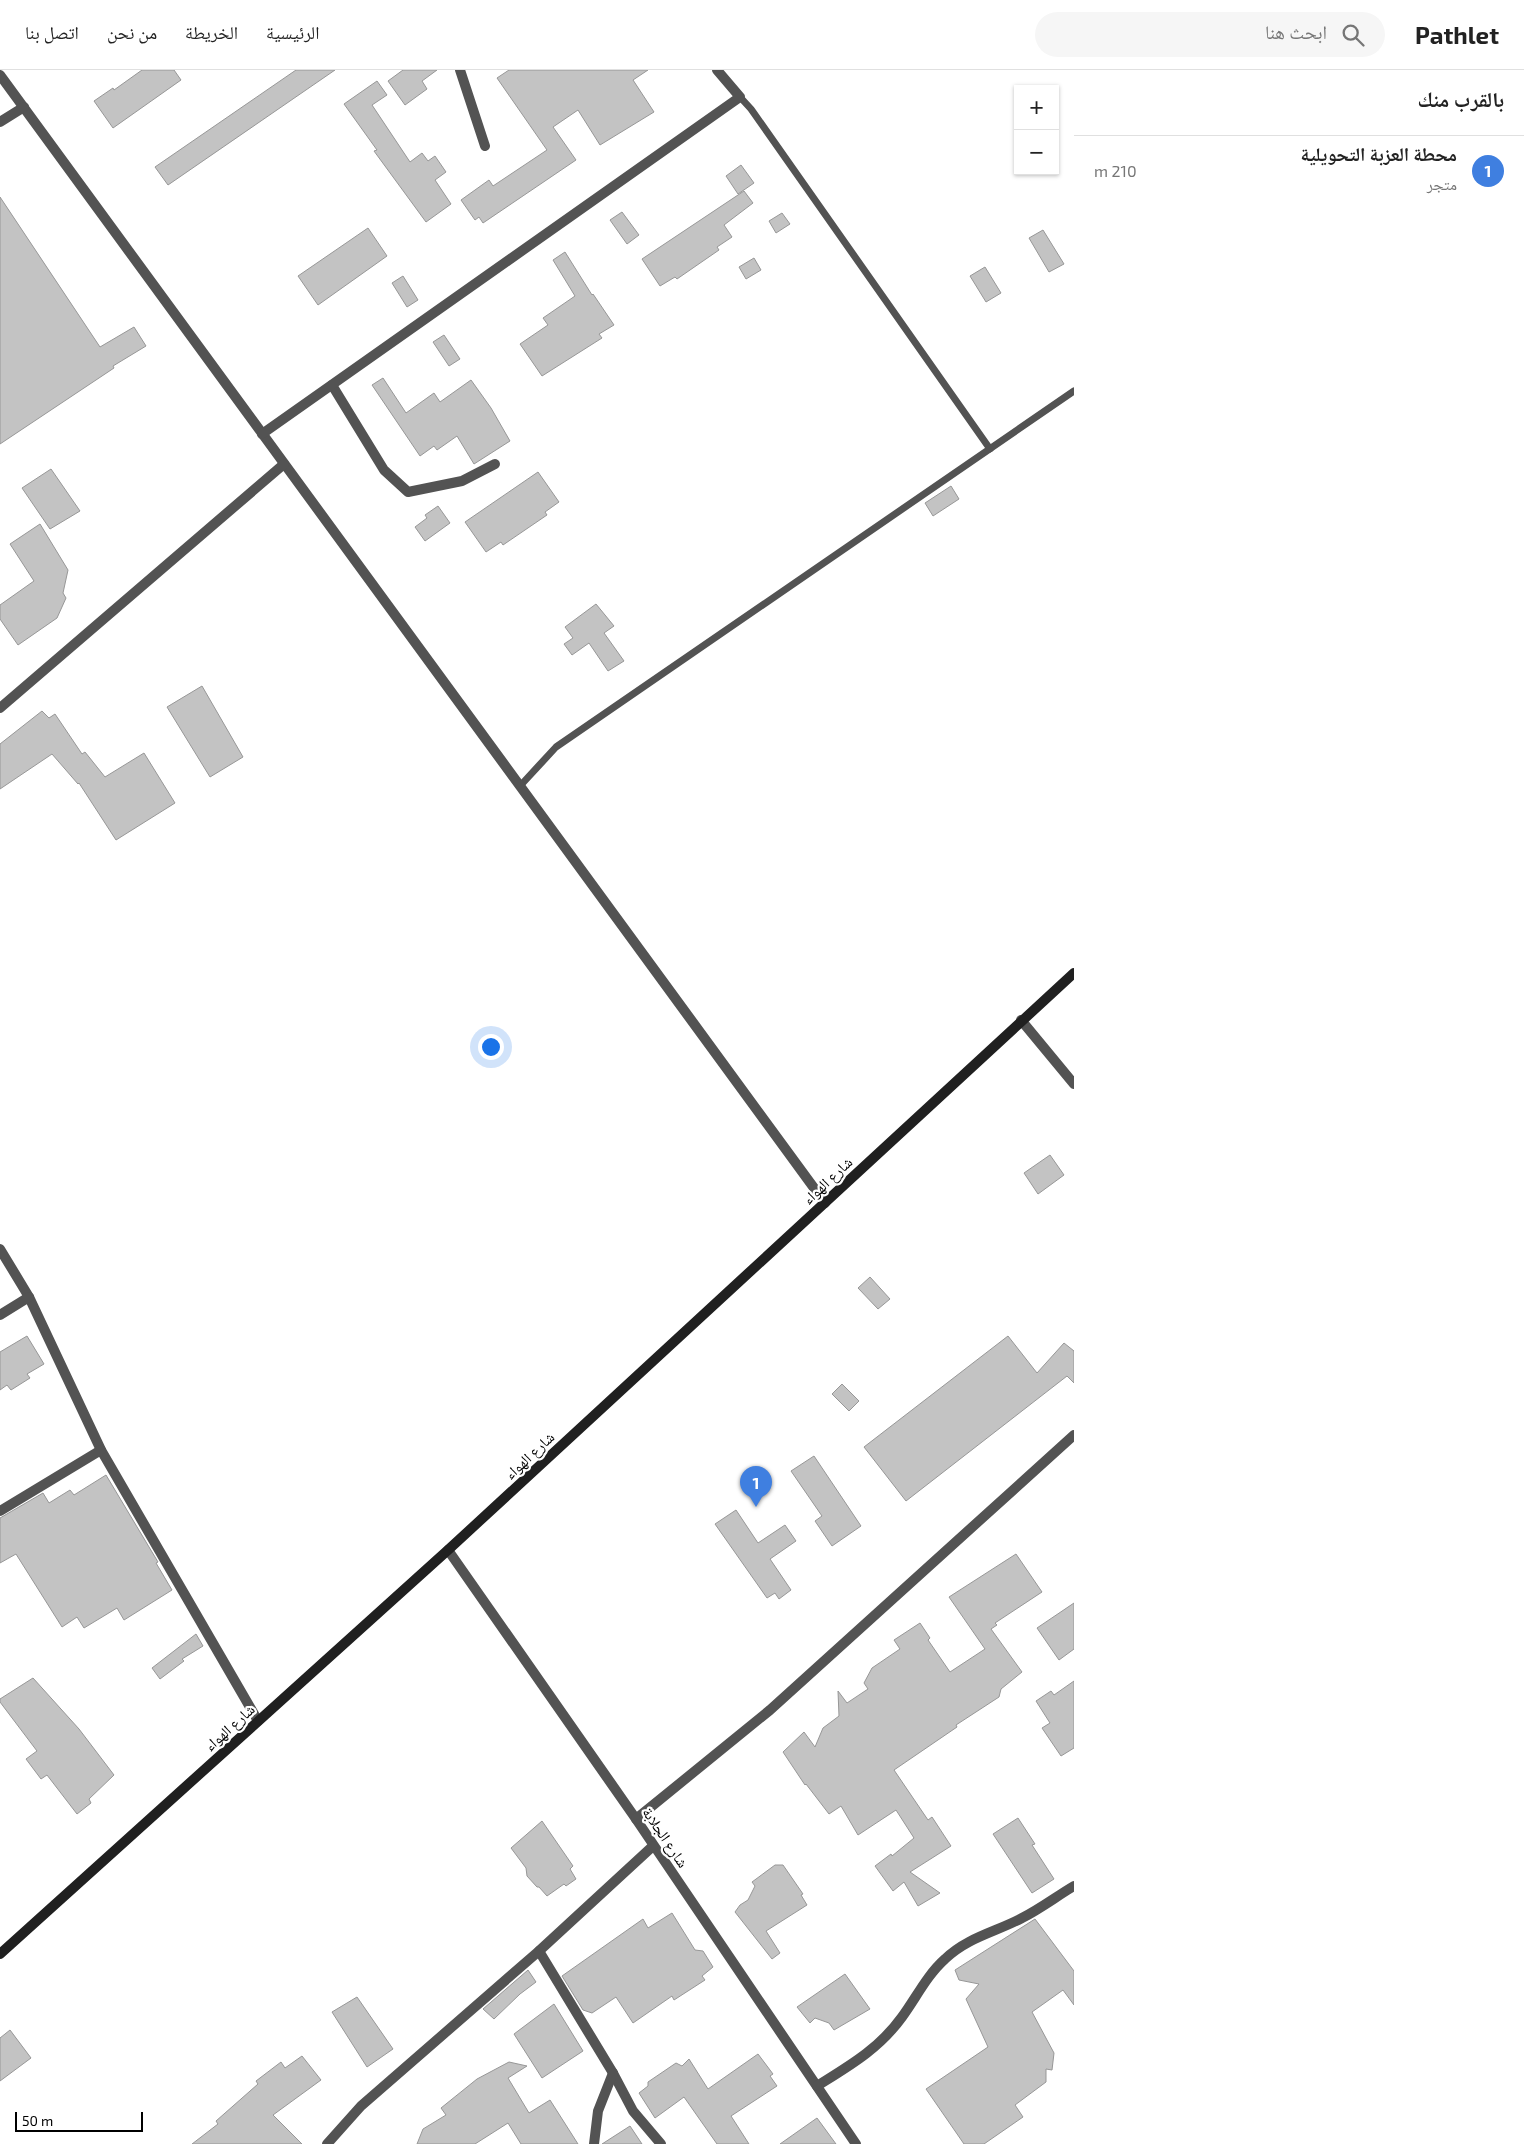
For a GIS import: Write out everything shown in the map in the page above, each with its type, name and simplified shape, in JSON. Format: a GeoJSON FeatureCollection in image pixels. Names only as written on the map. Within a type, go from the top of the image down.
{"type":"FeatureCollection","features":[{"type":"Feature","properties":{"kind":"street"},"geometry":{"type":"LineString","coordinates":[[460,70],[485,146]]}},
{"type":"Feature","properties":{"kind":"street"},"geometry":{"type":"LineString","coordinates":[[262,434],[740,97],[717,70]]}},
{"type":"Feature","properties":{"kind":"street"},"geometry":{"type":"LineString","coordinates":[[0,75],[824,1204]]}},
{"type":"Feature","properties":{"kind":"street"},"geometry":{"type":"LineString","coordinates":[[0,122],[24,107]]}},
{"type":"Feature","properties":{"kind":"street"},"geometry":{"type":"LineString","coordinates":[[332,385],[384,470],[408,492],[462,481],[495,464]]}},
{"type":"Feature","properties":{"kind":"street"},"geometry":{"type":"LineString","coordinates":[[0,708],[284,464]]}},
{"type":"Feature","properties":{"kind":"street","name":"شارع الهواء"},"geometry":{"type":"LineString","coordinates":[[0,1954],[448,1550],[1074,973]]}},
{"type":"Feature","properties":{"kind":"street"},"geometry":{"type":"LineString","coordinates":[[1022,1020],[1074,1084]]}},
{"type":"Feature","properties":{"kind":"street"},"geometry":{"type":"LineString","coordinates":[[0,1249],[29,1298],[101,1450],[258,1721]]}},
{"type":"Feature","properties":{"kind":"street"},"geometry":{"type":"LineString","coordinates":[[0,1315],[29,1298]]}},
{"type":"Feature","properties":{"kind":"street"},"geometry":{"type":"LineString","coordinates":[[636,1819],[770,1710],[1074,1436]]}},
{"type":"Feature","properties":{"kind":"street"},"geometry":{"type":"LineString","coordinates":[[0,1511],[101,1450]]}},
{"type":"Feature","properties":{"kind":"street","name":"شارع الجلابة"},"geometry":{"type":"LineString","coordinates":[[448,1550],[636,1819],[856,2144]]}},
{"type":"Feature","properties":{"kind":"street"},"geometry":{"type":"LineString","coordinates":[[327,2144],[361,2106],[539,1951],[653,1846]]}},
{"type":"Feature","properties":{"kind":"street"},"geometry":{"type":"LineString","coordinates":[[816,2086],[867,2055],[901,2018],[927,1980],[945,1958],[971,1940],[1022,1918],[1074,1886]]}},
{"type":"Feature","properties":{"kind":"street"},"geometry":{"type":"LineString","coordinates":[[539,1951],[613,2073],[633,2111],[661,2144]]}},
{"type":"Feature","properties":{"kind":"street"},"geometry":{"type":"LineString","coordinates":[[594,2144],[598,2112],[613,2073]]}},
{"type":"Feature","properties":{"kind":"lane"},"geometry":{"type":"LineString","coordinates":[[740,97],[990,449]]}},
{"type":"Feature","properties":{"kind":"lane"},"geometry":{"type":"LineString","coordinates":[[520,786],[556,747],[1074,391]]}},
{"type":"Feature","properties":{"kind":"building"},"geometry":{"type":"Polygon","coordinates":[[[142,70],[174,70],[181,80],[113,128],[94,101],[113,88],[114,90],[142,70]]]}},
{"type":"Feature","properties":{"kind":"building"},"geometry":{"type":"Polygon","coordinates":[[[296,70],[335,70],[168,185],[155,167],[296,70]]]}},
{"type":"Feature","properties":{"kind":"building"},"geometry":{"type":"Polygon","coordinates":[[[403,70],[437,70],[422,81],[427,89],[405,105],[388,81],[403,70]]]}},
{"type":"Feature","properties":{"kind":"building"},"geometry":{"type":"Polygon","coordinates":[[[509,70],[648,70],[633,80],[654,112],[600,145],[578,110],[553,127],[576,160],[483,223],[479,217],[475,220],[461,200],[489,180],[493,186],[547,150],[497,78],[509,70]]]}},
{"type":"Feature","properties":{"kind":"building"},"geometry":{"type":"Polygon","coordinates":[[[377,81],[387,95],[372,105],[410,162],[422,153],[428,161],[435,156],[446,172],[435,180],[451,204],[426,222],[374,151],[377,150],[344,104],[377,81]]]}},
{"type":"Feature","properties":{"kind":"building"},"geometry":{"type":"Polygon","coordinates":[[[741,165],[754,183],[738,194],[726,176],[741,165]]]}},
{"type":"Feature","properties":{"kind":"building"},"geometry":{"type":"Polygon","coordinates":[[[744,191],[753,203],[724,225],[732,237],[717,247],[719,250],[677,279],[675,277],[660,286],[642,259],[744,191]]]}},
{"type":"Feature","properties":{"kind":"building"},"geometry":{"type":"Polygon","coordinates":[[[0,197],[100,347],[134,327],[146,346],[113,366],[114,368],[0,444],[0,197]]]}},
{"type":"Feature","properties":{"kind":"building"},"geometry":{"type":"Polygon","coordinates":[[[622,212],[639,235],[627,244],[610,220],[622,212]]]}},
{"type":"Feature","properties":{"kind":"building"},"geometry":{"type":"Polygon","coordinates":[[[782,213],[790,224],[776,233],[769,221],[782,213]]]}},
{"type":"Feature","properties":{"kind":"building"},"geometry":{"type":"Polygon","coordinates":[[[368,228],[387,256],[318,305],[298,276],[368,228]]]}},
{"type":"Feature","properties":{"kind":"building"},"geometry":{"type":"Polygon","coordinates":[[[1043,230],[1064,264],[1049,272],[1029,238],[1043,230]]]}},
{"type":"Feature","properties":{"kind":"building"},"geometry":{"type":"Polygon","coordinates":[[[565,252],[592,295],[614,325],[599,334],[602,338],[542,376],[520,344],[548,325],[543,318],[575,296],[553,260],[565,252]]]}},
{"type":"Feature","properties":{"kind":"building"},"geometry":{"type":"Polygon","coordinates":[[[754,258],[761,270],[746,279],[739,267],[754,258]]]}},
{"type":"Feature","properties":{"kind":"building"},"geometry":{"type":"Polygon","coordinates":[[[985,267],[1001,293],[986,302],[970,276],[985,267]]]}},
{"type":"Feature","properties":{"kind":"building"},"geometry":{"type":"Polygon","coordinates":[[[403,276],[418,300],[407,307],[392,283],[403,276]]]}},
{"type":"Feature","properties":{"kind":"building"},"geometry":{"type":"Polygon","coordinates":[[[444,335],[460,359],[449,366],[433,342],[444,335]]]}},
{"type":"Feature","properties":{"kind":"building"},"geometry":{"type":"Polygon","coordinates":[[[383,378],[406,413],[434,393],[440,402],[471,380],[491,408],[510,441],[474,464],[457,436],[437,450],[434,446],[420,456],[372,385],[383,378]]]}},
{"type":"Feature","properties":{"kind":"building"},"geometry":{"type":"Polygon","coordinates":[[[51,469],[80,511],[50,529],[22,488],[51,469]]]}},
{"type":"Feature","properties":{"kind":"building"},"geometry":{"type":"Polygon","coordinates":[[[538,472],[559,502],[545,512],[547,515],[503,545],[501,542],[486,552],[465,522],[538,472]]]}},
{"type":"Feature","properties":{"kind":"building"},"geometry":{"type":"Polygon","coordinates":[[[951,486],[959,499],[933,516],[925,503],[951,486]]]}},
{"type":"Feature","properties":{"kind":"building"},"geometry":{"type":"Polygon","coordinates":[[[438,506],[450,523],[425,541],[415,527],[427,518],[425,515],[438,506]]]}},
{"type":"Feature","properties":{"kind":"building"},"geometry":{"type":"Polygon","coordinates":[[[40,524],[68,570],[63,593],[66,598],[57,618],[18,645],[0,619],[0,605],[34,581],[10,544],[40,524]]]}},
{"type":"Feature","properties":{"kind":"building"},"geometry":{"type":"Polygon","coordinates":[[[596,604],[614,626],[604,633],[624,661],[608,671],[589,643],[572,655],[564,644],[573,638],[565,627],[596,604]]]}},
{"type":"Feature","properties":{"kind":"building"},"geometry":{"type":"Polygon","coordinates":[[[202,686],[243,757],[210,777],[167,707],[202,686]]]}},
{"type":"Feature","properties":{"kind":"building"},"geometry":{"type":"Polygon","coordinates":[[[42,711],[49,718],[55,714],[82,754],[85,752],[105,777],[144,753],[175,803],[116,840],[79,783],[52,754],[0,789],[0,744],[42,711]]]}},
{"type":"Feature","properties":{"kind":"building"},"geometry":{"type":"Polygon","coordinates":[[[1050,1155],[1064,1175],[1038,1194],[1024,1173],[1050,1155]]]}},
{"type":"Feature","properties":{"kind":"building"},"geometry":{"type":"Polygon","coordinates":[[[870,1277],[890,1299],[878,1309],[858,1288],[870,1277]]]}},
{"type":"Feature","properties":{"kind":"building"},"geometry":{"type":"Polygon","coordinates":[[[27,1336],[44,1364],[27,1374],[30,1378],[11,1390],[7,1385],[0,1390],[0,1352],[27,1336]]]}},
{"type":"Feature","properties":{"kind":"building"},"geometry":{"type":"Polygon","coordinates":[[[1008,1336],[1037,1373],[1064,1343],[1074,1351],[1074,1383],[1067,1376],[906,1501],[864,1447],[1008,1336]]]}},
{"type":"Feature","properties":{"kind":"building"},"geometry":{"type":"Polygon","coordinates":[[[842,1384],[859,1401],[849,1411],[832,1394],[842,1384]]]}},
{"type":"Feature","properties":{"kind":"building"},"geometry":{"type":"Polygon","coordinates":[[[814,1456],[861,1526],[832,1546],[815,1521],[822,1516],[791,1471],[814,1456]]]}},
{"type":"Feature","properties":{"kind":"building"},"geometry":{"type":"Polygon","coordinates":[[[106,1475],[158,1562],[156,1563],[172,1590],[124,1620],[117,1608],[84,1628],[77,1617],[62,1627],[16,1554],[0,1563],[0,1518],[43,1493],[49,1503],[70,1490],[74,1495],[106,1475]]]}},
{"type":"Feature","properties":{"kind":"building"},"geometry":{"type":"Polygon","coordinates":[[[736,1510],[758,1543],[785,1525],[796,1541],[770,1559],[791,1590],[779,1599],[775,1593],[767,1598],[715,1524],[736,1510]]]}},
{"type":"Feature","properties":{"kind":"building"},"geometry":{"type":"Polygon","coordinates":[[[1016,1554],[1042,1592],[995,1623],[997,1625],[991,1629],[1022,1672],[1001,1689],[999,1697],[956,1725],[957,1727],[894,1770],[928,1820],[932,1817],[951,1846],[910,1872],[940,1893],[918,1906],[904,1882],[893,1891],[875,1866],[891,1854],[892,1856],[914,1838],[896,1810],[858,1835],[841,1806],[829,1814],[805,1785],[783,1752],[804,1732],[815,1747],[823,1728],[839,1716],[838,1691],[847,1703],[868,1689],[864,1683],[872,1668],[900,1649],[894,1640],[920,1623],[930,1638],[928,1640],[950,1672],[985,1649],[949,1597],[1016,1554]]]}},
{"type":"Feature","properties":{"kind":"building"},"geometry":{"type":"Polygon","coordinates":[[[1074,1603],[1074,1649],[1059,1660],[1037,1628],[1074,1603]]]}},
{"type":"Feature","properties":{"kind":"building"},"geometry":{"type":"Polygon","coordinates":[[[196,1634],[203,1646],[182,1659],[184,1661],[160,1679],[152,1668],[196,1634]]]}},
{"type":"Feature","properties":{"kind":"building"},"geometry":{"type":"Polygon","coordinates":[[[33,1678],[79,1729],[114,1775],[89,1799],[91,1803],[77,1814],[47,1775],[41,1779],[26,1759],[37,1751],[0,1702],[0,1699],[33,1678]]]}},
{"type":"Feature","properties":{"kind":"building"},"geometry":{"type":"Polygon","coordinates":[[[1074,1681],[1074,1748],[1061,1756],[1042,1728],[1050,1723],[1036,1701],[1051,1691],[1054,1695],[1074,1681]]]}},
{"type":"Feature","properties":{"kind":"building"},"geometry":{"type":"Polygon","coordinates":[[[1018,1818],[1035,1844],[1032,1845],[1054,1879],[1032,1893],[993,1834],[1018,1818]]]}},
{"type":"Feature","properties":{"kind":"building"},"geometry":{"type":"Polygon","coordinates":[[[542,1821],[573,1866],[570,1869],[576,1879],[566,1886],[564,1884],[547,1896],[527,1876],[526,1868],[511,1848],[542,1821]]]}},
{"type":"Feature","properties":{"kind":"building"},"geometry":{"type":"Polygon","coordinates":[[[775,1865],[783,1865],[803,1894],[801,1895],[807,1905],[766,1931],[780,1953],[772,1959],[735,1912],[740,1905],[748,1900],[755,1886],[752,1882],[775,1865]]]}},
{"type":"Feature","properties":{"kind":"building"},"geometry":{"type":"Polygon","coordinates":[[[672,1913],[695,1950],[703,1951],[713,1967],[702,1976],[705,1980],[674,2000],[672,1996],[633,2023],[616,1997],[592,2013],[583,2010],[562,1976],[643,1919],[648,1928],[672,1913]]]}},
{"type":"Feature","properties":{"kind":"building"},"geometry":{"type":"Polygon","coordinates":[[[1035,1919],[1074,1971],[1074,2005],[1063,1990],[1032,2012],[1054,2053],[1052,2070],[1046,2069],[1046,2082],[1015,2105],[1023,2117],[984,2144],[964,2144],[926,2089],[988,2047],[966,1999],[979,1984],[959,1980],[955,1970],[1035,1919]]]}},
{"type":"Feature","properties":{"kind":"building"},"geometry":{"type":"Polygon","coordinates":[[[528,1970],[536,1982],[520,1994],[494,2019],[483,2009],[528,1970]]]}},
{"type":"Feature","properties":{"kind":"building"},"geometry":{"type":"Polygon","coordinates":[[[845,1974],[870,2009],[834,2030],[829,2023],[815,2018],[810,2023],[797,2007],[845,1974]]]}},
{"type":"Feature","properties":{"kind":"building"},"geometry":{"type":"Polygon","coordinates":[[[357,1997],[393,2049],[367,2067],[332,2012],[357,1997]]]}},
{"type":"Feature","properties":{"kind":"building"},"geometry":{"type":"Polygon","coordinates":[[[554,2004],[583,2051],[542,2078],[514,2034],[554,2004]]]}},
{"type":"Feature","properties":{"kind":"building"},"geometry":{"type":"Polygon","coordinates":[[[10,2030],[31,2058],[0,2081],[0,2038],[10,2030]]]}},
{"type":"Feature","properties":{"kind":"building"},"geometry":{"type":"Polygon","coordinates":[[[758,2054],[773,2074],[770,2076],[777,2086],[731,2116],[749,2144],[717,2144],[684,2097],[655,2118],[639,2093],[648,2086],[648,2082],[676,2063],[682,2066],[689,2059],[708,2089],[758,2054]]]}},
{"type":"Feature","properties":{"kind":"building"},"geometry":{"type":"Polygon","coordinates":[[[302,2056],[321,2080],[273,2115],[302,2144],[192,2144],[218,2124],[216,2121],[258,2084],[256,2081],[281,2062],[285,2068],[302,2056]]]}},
{"type":"Feature","properties":{"kind":"building"},"geometry":{"type":"Polygon","coordinates":[[[509,2062],[527,2066],[508,2078],[529,2113],[550,2100],[578,2144],[521,2144],[508,2123],[475,2144],[417,2144],[423,2129],[446,2115],[441,2108],[477,2079],[509,2062]]]}},
{"type":"Feature","properties":{"kind":"building"},"geometry":{"type":"Polygon","coordinates":[[[817,2118],[836,2144],[780,2144],[817,2118]]]}},
{"type":"Feature","properties":{"kind":"building"},"geometry":{"type":"Polygon","coordinates":[[[630,2126],[642,2144],[602,2144],[630,2126]]]}},
{"type":"Feature","properties":{"kind":"place","name":"محطة العزبة التحويلية"},"geometry":{"type":"Point","coordinates":[756,1507]}}]}
